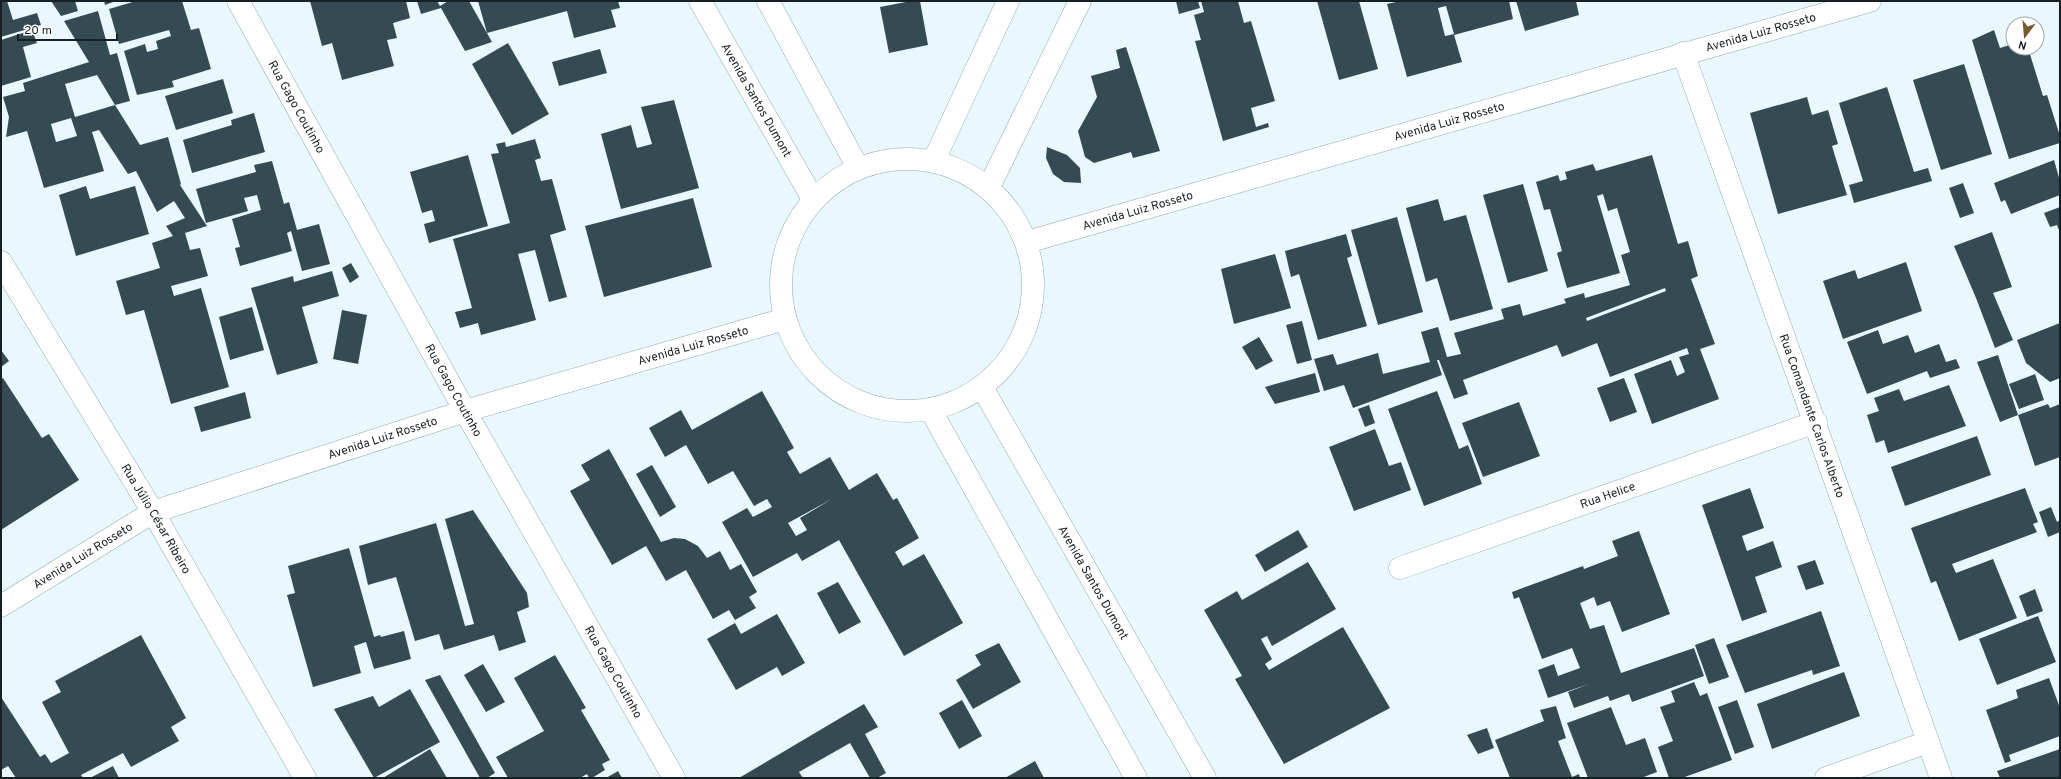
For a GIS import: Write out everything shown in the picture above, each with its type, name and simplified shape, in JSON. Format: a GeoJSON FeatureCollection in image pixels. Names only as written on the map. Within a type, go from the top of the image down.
{"type":"FeatureCollection","features":[{"type":"Feature","properties":{"kind":"street","name":"Rua Gago Coutinho"},"geometry":{"type":"LineString","coordinates":[[238,1],[465,411],[674,778]]}},
{"type":"Feature","properties":{"kind":"street","name":"Avenida Santos Dumont"},"geometry":{"type":"LineString","coordinates":[[700,1],[813,200]]}},
{"type":"Feature","properties":{"kind":"street"},"geometry":{"type":"LineString","coordinates":[[768,1],[858,168]]}},
{"type":"Feature","properties":{"kind":"street"},"geometry":{"type":"LineString","coordinates":[[934,160],[1008,1]]}},
{"type":"Feature","properties":{"kind":"street"},"geometry":{"type":"LineString","coordinates":[[989,187],[1080,1]]}},
{"type":"Feature","properties":{"kind":"street","name":"Avenida Luiz Rosseto"},"geometry":{"type":"LineString","coordinates":[[1027,242],[1683,53],[1870,1]]}},
{"type":"Feature","properties":{"kind":"street","name":"Rua Comandante Carlos Alberto"},"geometry":{"type":"LineString","coordinates":[[1683,53],[1816,422],[1941,778]]}},
{"type":"Feature","properties":{"kind":"street"},"geometry":{"type":"LineString","coordinates":[[896,158],[934,160],[989,187],[1027,242],[1035,282],[1029,322],[1011,359],[982,387],[957,401],[930,409],[892,410],[856,401],[825,381],[800,353],[785,319],[780,277],[790,236],[813,200],[833,181],[858,168],[896,158]]}},
{"type":"Feature","properties":{"kind":"street","name":"Rua Júlio César Ribeiro"},"geometry":{"type":"LineString","coordinates":[[1,262],[153,512],[305,778]]}},
{"type":"Feature","properties":{"kind":"street","name":"Avenida Luiz Rosseto"},"geometry":{"type":"LineString","coordinates":[[1,606],[153,512],[465,411],[785,319]]}},
{"type":"Feature","properties":{"kind":"street","name":"Avenida Santos Dumont"},"geometry":{"type":"LineString","coordinates":[[982,387],[1205,778]]}},
{"type":"Feature","properties":{"kind":"street"},"geometry":{"type":"LineString","coordinates":[[930,409],[1136,778]]}},
{"type":"Feature","properties":{"kind":"street","name":"Rua Helice"},"geometry":{"type":"LineString","coordinates":[[1400,568],[1816,422]]}},
{"type":"Feature","properties":{"kind":"street"},"geometry":{"type":"LineString","coordinates":[[1826,778],[1928,742]]}},
{"type":"Feature","properties":{"kind":"building"},"geometry":{"type":"Polygon","coordinates":[[[1,1],[7,1],[13,20],[37,13],[41,25],[1,37],[1,1]]]}},
{"type":"Feature","properties":{"kind":"building"},"geometry":{"type":"Polygon","coordinates":[[[51,1],[75,1],[78,11],[61,16],[51,1]]]}},
{"type":"Feature","properties":{"kind":"building"},"geometry":{"type":"Polygon","coordinates":[[[104,1],[116,1],[105,5],[104,1]]]}},
{"type":"Feature","properties":{"kind":"building"},"geometry":{"type":"Polygon","coordinates":[[[136,1],[182,1],[191,30],[199,28],[211,69],[172,81],[174,87],[137,95],[124,51],[145,44],[147,52],[158,49],[156,41],[171,36],[169,30],[119,44],[109,9],[136,1]]]}},
{"type":"Feature","properties":{"kind":"building"},"geometry":{"type":"Polygon","coordinates":[[[310,1],[406,1],[410,18],[393,23],[397,38],[387,40],[394,66],[342,80],[332,43],[322,46],[310,1]]]}},
{"type":"Feature","properties":{"kind":"building"},"geometry":{"type":"Polygon","coordinates":[[[417,1],[437,1],[440,6],[448,1],[469,1],[492,42],[465,51],[441,8],[421,14],[417,1]]]}},
{"type":"Feature","properties":{"kind":"building"},"geometry":{"type":"Polygon","coordinates":[[[478,1],[618,1],[620,8],[611,10],[616,27],[574,38],[567,11],[487,33],[478,1]]]}},
{"type":"Feature","properties":{"kind":"building"},"geometry":{"type":"Polygon","coordinates":[[[911,1],[920,1],[928,45],[889,53],[880,7],[911,1]]]}},
{"type":"Feature","properties":{"kind":"building"},"geometry":{"type":"Polygon","coordinates":[[[1176,1],[1198,1],[1200,8],[1179,14],[1176,1]]]}},
{"type":"Feature","properties":{"kind":"building"},"geometry":{"type":"Polygon","coordinates":[[[1201,1],[1238,1],[1244,23],[1251,21],[1275,101],[1251,108],[1256,127],[1268,123],[1269,127],[1223,141],[1195,41],[1201,40],[1194,15],[1204,12],[1201,1]]]}},
{"type":"Feature","properties":{"kind":"building"},"geometry":{"type":"Polygon","coordinates":[[[1317,1],[1359,1],[1378,69],[1339,80],[1317,1]]]}},
{"type":"Feature","properties":{"kind":"building"},"geometry":{"type":"Polygon","coordinates":[[[1400,1],[1509,1],[1513,19],[1454,35],[1462,62],[1407,77],[1387,4],[1400,1]],[[1446,6],[1438,8],[1445,36],[1454,34],[1446,6]]]}},
{"type":"Feature","properties":{"kind":"building"},"geometry":{"type":"Polygon","coordinates":[[[1516,1],[1576,1],[1579,15],[1525,31],[1516,1]]]}},
{"type":"Feature","properties":{"kind":"building"},"geometry":{"type":"Polygon","coordinates":[[[98,11],[110,55],[117,53],[130,101],[115,105],[140,145],[168,137],[181,184],[180,185],[207,226],[185,233],[190,250],[200,248],[208,276],[171,286],[174,296],[201,288],[229,387],[171,404],[144,310],[126,315],[116,281],[160,268],[152,243],[173,236],[166,226],[185,218],[174,201],[157,212],[136,171],[128,174],[99,130],[92,132],[104,171],[44,188],[27,131],[6,137],[9,117],[3,97],[25,91],[23,83],[89,62],[64,21],[98,11]],[[97,75],[65,84],[75,117],[115,105],[97,75]],[[71,118],[51,124],[56,142],[77,136],[71,118]]]}},
{"type":"Feature","properties":{"kind":"building"},"geometry":{"type":"Polygon","coordinates":[[[32,30],[37,43],[23,47],[31,77],[1,86],[1,40],[32,30]]]}},
{"type":"Feature","properties":{"kind":"building"},"geometry":{"type":"Polygon","coordinates":[[[1994,30],[2000,48],[2005,46],[2005,56],[2030,56],[2043,96],[2047,95],[2060,136],[2060,143],[2009,159],[1972,40],[1994,30]]]}},
{"type":"Feature","properties":{"kind":"building"},"geometry":{"type":"Polygon","coordinates":[[[508,43],[549,114],[512,135],[472,64],[508,43]]]}},
{"type":"Feature","properties":{"kind":"building"},"geometry":{"type":"Polygon","coordinates":[[[1126,47],[1160,151],[1133,158],[1131,152],[1094,163],[1085,157],[1078,131],[1097,97],[1091,76],[1120,68],[1116,50],[1126,47]]]}},
{"type":"Feature","properties":{"kind":"building"},"geometry":{"type":"Polygon","coordinates":[[[600,49],[607,73],[559,86],[552,62],[600,49]]]}},
{"type":"Feature","properties":{"kind":"building"},"geometry":{"type":"Polygon","coordinates":[[[1964,64],[1992,154],[1941,170],[1913,80],[1964,64]]]}},
{"type":"Feature","properties":{"kind":"building"},"geometry":{"type":"Polygon","coordinates":[[[223,79],[233,113],[176,130],[165,96],[223,79]]]}},
{"type":"Feature","properties":{"kind":"building"},"geometry":{"type":"Polygon","coordinates":[[[1887,87],[1914,172],[1928,168],[1932,181],[1854,203],[1849,185],[1863,181],[1839,103],[1887,87]]]}},
{"type":"Feature","properties":{"kind":"building"},"geometry":{"type":"Polygon","coordinates":[[[1807,97],[1812,115],[1828,110],[1838,144],[1832,146],[1847,195],[1778,214],[1750,113],[1807,97]]]}},
{"type":"Feature","properties":{"kind":"building"},"geometry":{"type":"Polygon","coordinates":[[[674,100],[699,188],[621,209],[601,134],[631,125],[637,148],[652,144],[641,107],[674,100]]]}},
{"type":"Feature","properties":{"kind":"building"},"geometry":{"type":"Polygon","coordinates":[[[254,113],[265,152],[192,173],[183,140],[232,125],[231,120],[254,113]]]}},
{"type":"Feature","properties":{"kind":"building"},"geometry":{"type":"Polygon","coordinates":[[[535,139],[541,158],[535,160],[541,181],[552,179],[566,230],[550,235],[567,297],[549,302],[535,250],[518,254],[536,320],[481,335],[478,323],[460,328],[455,312],[472,308],[453,239],[510,223],[491,154],[499,153],[496,144],[505,142],[506,147],[535,139]]]}},
{"type":"Feature","properties":{"kind":"building"},"geometry":{"type":"Polygon","coordinates":[[[1047,147],[1067,155],[1080,168],[1081,183],[1064,182],[1053,174],[1046,158],[1047,147]]]}},
{"type":"Feature","properties":{"kind":"building"},"geometry":{"type":"Polygon","coordinates":[[[468,155],[488,226],[429,243],[424,224],[435,221],[432,210],[422,213],[410,172],[468,155]]]}},
{"type":"Feature","properties":{"kind":"building"},"geometry":{"type":"Polygon","coordinates":[[[1652,155],[1678,244],[1688,241],[1698,276],[1691,279],[1715,344],[1700,349],[1719,399],[1652,424],[1634,374],[1671,360],[1677,376],[1685,372],[1679,357],[1689,354],[1687,348],[1610,377],[1597,343],[1562,357],[1557,345],[1463,380],[1468,394],[1454,399],[1439,360],[1437,360],[1442,375],[1353,408],[1344,385],[1324,391],[1314,359],[1333,354],[1337,365],[1378,353],[1383,374],[1430,362],[1421,332],[1438,327],[1447,357],[1461,354],[1454,333],[1504,319],[1501,309],[1520,304],[1523,316],[1566,303],[1564,299],[1584,293],[1585,298],[1630,285],[1621,255],[1630,252],[1617,208],[1608,211],[1603,194],[1597,196],[1620,273],[1567,288],[1557,253],[1562,251],[1550,209],[1544,210],[1536,182],[1558,175],[1560,181],[1567,179],[1565,172],[1593,164],[1596,171],[1652,155]],[[1665,288],[1586,318],[1587,321],[1666,291],[1665,288]]]}},
{"type":"Feature","properties":{"kind":"building"},"geometry":{"type":"Polygon","coordinates":[[[2054,160],[2060,181],[2060,195],[2011,214],[2005,200],[2001,202],[1994,183],[2054,160]]]}},
{"type":"Feature","properties":{"kind":"building"},"geometry":{"type":"Polygon","coordinates":[[[272,161],[284,204],[289,202],[297,230],[319,224],[330,264],[302,271],[291,231],[287,233],[292,251],[240,266],[235,248],[240,247],[232,219],[261,210],[257,195],[244,198],[248,211],[206,223],[196,189],[256,172],[254,165],[272,161]]]}},
{"type":"Feature","properties":{"kind":"building"},"geometry":{"type":"Polygon","coordinates":[[[1963,183],[1974,213],[1960,218],[1949,188],[1963,183]]]}},
{"type":"Feature","properties":{"kind":"building"},"geometry":{"type":"Polygon","coordinates":[[[1523,184],[1548,271],[1508,283],[1483,195],[1523,184]]]}},
{"type":"Feature","properties":{"kind":"building"},"geometry":{"type":"Polygon","coordinates":[[[86,186],[90,199],[135,186],[149,234],[76,256],[59,195],[86,186]]]}},
{"type":"Feature","properties":{"kind":"building"},"geometry":{"type":"Polygon","coordinates":[[[693,198],[712,267],[604,297],[585,226],[693,198]]]}},
{"type":"Feature","properties":{"kind":"building"},"geometry":{"type":"Polygon","coordinates":[[[1438,199],[1444,221],[1466,215],[1493,309],[1450,321],[1437,278],[1426,282],[1406,208],[1438,199]]]}},
{"type":"Feature","properties":{"kind":"building"},"geometry":{"type":"Polygon","coordinates":[[[2060,207],[2060,233],[2057,225],[2050,227],[2044,213],[2060,207]]]}},
{"type":"Feature","properties":{"kind":"building"},"geometry":{"type":"Polygon","coordinates":[[[1397,217],[1423,312],[1378,325],[1351,230],[1397,217]]]}},
{"type":"Feature","properties":{"kind":"building"},"geometry":{"type":"Polygon","coordinates":[[[1992,232],[2012,287],[1993,293],[2013,340],[1995,348],[1954,246],[1992,232]]]}},
{"type":"Feature","properties":{"kind":"building"},"geometry":{"type":"Polygon","coordinates":[[[1346,234],[1352,256],[1347,258],[1367,326],[1318,340],[1299,274],[1291,277],[1285,251],[1346,234]]]}},
{"type":"Feature","properties":{"kind":"building"},"geometry":{"type":"Polygon","coordinates":[[[1275,254],[1291,308],[1234,324],[1221,269],[1275,254]]]}},
{"type":"Feature","properties":{"kind":"building"},"geometry":{"type":"Polygon","coordinates":[[[1906,262],[1922,311],[1843,339],[1823,281],[1855,270],[1858,279],[1906,262]]]}},
{"type":"Feature","properties":{"kind":"building"},"geometry":{"type":"Polygon","coordinates":[[[351,263],[359,277],[350,283],[342,268],[351,263]]]}},
{"type":"Feature","properties":{"kind":"building"},"geometry":{"type":"Polygon","coordinates":[[[332,271],[339,296],[302,307],[318,363],[277,375],[251,288],[293,276],[294,282],[332,271]]]}},
{"type":"Feature","properties":{"kind":"building"},"geometry":{"type":"Polygon","coordinates":[[[252,307],[264,350],[230,360],[219,317],[252,307]]]}},
{"type":"Feature","properties":{"kind":"building"},"geometry":{"type":"Polygon","coordinates":[[[342,310],[367,315],[358,364],[333,359],[342,310]]]}},
{"type":"Feature","properties":{"kind":"building"},"geometry":{"type":"Polygon","coordinates":[[[1302,321],[1312,360],[1297,364],[1286,325],[1302,321]]]}},
{"type":"Feature","properties":{"kind":"building"},"geometry":{"type":"Polygon","coordinates":[[[2060,323],[2060,378],[2050,382],[2026,363],[2017,340],[2060,323]]]}},
{"type":"Feature","properties":{"kind":"building"},"geometry":{"type":"Polygon","coordinates":[[[1878,330],[1883,344],[1908,335],[1915,353],[1939,344],[1946,362],[1956,359],[1960,368],[1930,378],[1927,371],[1867,394],[1847,342],[1878,330]]]}},
{"type":"Feature","properties":{"kind":"building"},"geometry":{"type":"Polygon","coordinates":[[[1259,337],[1273,361],[1256,370],[1242,347],[1259,337]]]}},
{"type":"Feature","properties":{"kind":"building"},"geometry":{"type":"Polygon","coordinates":[[[1,350],[9,361],[1,367],[1,350]]]}},
{"type":"Feature","properties":{"kind":"building"},"geometry":{"type":"Polygon","coordinates":[[[1998,355],[2018,415],[2000,422],[1977,362],[1998,355]]]}},
{"type":"Feature","properties":{"kind":"building"},"geometry":{"type":"Polygon","coordinates":[[[1315,373],[1320,392],[1275,404],[1265,387],[1315,373]]]}},
{"type":"Feature","properties":{"kind":"building"},"geometry":{"type":"Polygon","coordinates":[[[2035,374],[2044,400],[2019,409],[2009,384],[2035,374]]]}},
{"type":"Feature","properties":{"kind":"building"},"geometry":{"type":"Polygon","coordinates":[[[3,378],[42,438],[49,434],[79,480],[1,530],[1,379],[3,378]]]}},
{"type":"Feature","properties":{"kind":"building"},"geometry":{"type":"Polygon","coordinates":[[[1624,378],[1637,412],[1610,422],[1597,388],[1624,378]]]}},
{"type":"Feature","properties":{"kind":"building"},"geometry":{"type":"Polygon","coordinates":[[[1949,385],[1966,426],[1888,453],[1884,440],[1876,443],[1867,415],[1879,411],[1874,398],[1899,389],[1904,401],[1949,385]]]}},
{"type":"Feature","properties":{"kind":"building"},"geometry":{"type":"Polygon","coordinates":[[[762,391],[794,448],[787,452],[800,474],[830,457],[849,490],[877,473],[893,500],[897,498],[919,538],[895,552],[903,566],[924,554],[963,623],[904,656],[839,540],[802,561],[797,553],[753,577],[722,522],[747,508],[753,517],[772,507],[767,499],[754,506],[733,471],[708,484],[686,445],[665,457],[649,428],[681,410],[692,430],[762,391]],[[832,499],[788,523],[796,536],[807,530],[800,518],[832,499]]]}},
{"type":"Feature","properties":{"kind":"building"},"geometry":{"type":"Polygon","coordinates":[[[1437,391],[1459,449],[1468,445],[1482,484],[1424,506],[1388,409],[1437,391]]]}},
{"type":"Feature","properties":{"kind":"building"},"geometry":{"type":"Polygon","coordinates":[[[245,392],[251,418],[201,432],[194,407],[245,392]]]}},
{"type":"Feature","properties":{"kind":"building"},"geometry":{"type":"Polygon","coordinates":[[[1519,402],[1540,456],[1483,477],[1462,423],[1519,402]]]}},
{"type":"Feature","properties":{"kind":"building"},"geometry":{"type":"Polygon","coordinates":[[[2048,404],[2050,408],[2060,404],[2060,457],[2035,466],[2018,415],[2048,404]]]}},
{"type":"Feature","properties":{"kind":"building"},"geometry":{"type":"Polygon","coordinates":[[[1369,405],[1375,423],[1365,427],[1358,409],[1369,405]]]}},
{"type":"Feature","properties":{"kind":"building"},"geometry":{"type":"Polygon","coordinates":[[[1375,429],[1389,466],[1401,462],[1411,490],[1354,511],[1329,447],[1375,429]]]}},
{"type":"Feature","properties":{"kind":"building"},"geometry":{"type":"Polygon","coordinates":[[[1977,436],[1991,475],[1905,506],[1891,467],[1977,436]]]}},
{"type":"Feature","properties":{"kind":"building"},"geometry":{"type":"Polygon","coordinates":[[[609,449],[661,542],[674,538],[685,539],[698,546],[707,558],[720,551],[730,570],[741,564],[757,592],[749,597],[756,608],[735,620],[729,610],[713,619],[686,570],[666,581],[646,546],[612,565],[570,491],[590,480],[581,465],[609,449]]]}},
{"type":"Feature","properties":{"kind":"building"},"geometry":{"type":"Polygon","coordinates":[[[652,465],[676,507],[660,517],[636,474],[652,465]]]}},
{"type":"Feature","properties":{"kind":"building"},"geometry":{"type":"Polygon","coordinates":[[[1750,488],[1764,528],[1742,536],[1747,551],[1773,541],[1782,567],[1755,577],[1767,612],[1742,621],[1702,505],[1750,488]]]}},
{"type":"Feature","properties":{"kind":"building"},"geometry":{"type":"Polygon","coordinates":[[[2025,488],[2038,522],[2033,524],[2037,532],[1952,564],[1956,573],[1993,559],[2017,618],[1959,641],[1936,581],[1931,583],[1911,528],[2025,488]]]}},
{"type":"Feature","properties":{"kind":"building"},"geometry":{"type":"Polygon","coordinates":[[[2051,507],[2057,522],[2060,520],[2060,532],[2048,537],[2039,512],[2051,507]]]}},
{"type":"Feature","properties":{"kind":"building"},"geometry":{"type":"Polygon","coordinates":[[[473,510],[527,593],[529,607],[517,612],[526,642],[499,651],[494,635],[444,650],[439,634],[415,641],[396,577],[368,585],[359,546],[436,523],[465,626],[474,624],[445,519],[473,510]]]}},
{"type":"Feature","properties":{"kind":"building"},"geometry":{"type":"Polygon","coordinates":[[[1298,530],[1308,547],[1265,572],[1255,555],[1298,530]]]}},
{"type":"Feature","properties":{"kind":"building"},"geometry":{"type":"Polygon","coordinates":[[[1639,531],[1670,614],[1622,632],[1610,601],[1597,606],[1594,597],[1580,603],[1590,629],[1604,625],[1621,673],[1694,648],[1704,676],[1632,702],[1629,694],[1610,701],[1608,696],[1574,708],[1568,692],[1589,684],[1548,698],[1538,670],[1554,664],[1558,676],[1580,668],[1572,648],[1542,659],[1519,597],[1514,599],[1512,592],[1583,566],[1584,569],[1618,556],[1612,541],[1639,531]]]}},
{"type":"Feature","properties":{"kind":"building"},"geometry":{"type":"Polygon","coordinates":[[[349,548],[374,637],[380,635],[381,637],[404,631],[411,659],[374,669],[366,642],[354,646],[361,673],[313,687],[287,595],[295,593],[288,566],[349,548]]]}},
{"type":"Feature","properties":{"kind":"building"},"geometry":{"type":"Polygon","coordinates":[[[1815,560],[1824,584],[1806,590],[1797,566],[1815,560]]]}},
{"type":"Feature","properties":{"kind":"building"},"geometry":{"type":"Polygon","coordinates":[[[1308,562],[1336,609],[1272,646],[1267,636],[1261,639],[1272,659],[1265,664],[1269,670],[1343,627],[1390,708],[1284,764],[1235,679],[1242,676],[1204,610],[1237,591],[1242,600],[1308,562]]]}},
{"type":"Feature","properties":{"kind":"building"},"geometry":{"type":"Polygon","coordinates":[[[838,582],[861,622],[839,634],[817,593],[838,582]]]}},
{"type":"Feature","properties":{"kind":"building"},"geometry":{"type":"Polygon","coordinates":[[[2035,589],[2043,611],[2027,617],[2019,596],[2035,589]]]}},
{"type":"Feature","properties":{"kind":"building"},"geometry":{"type":"Polygon","coordinates":[[[1821,611],[1840,666],[1813,675],[1812,670],[1745,693],[1726,645],[1821,611]]]}},
{"type":"Feature","properties":{"kind":"building"},"geometry":{"type":"Polygon","coordinates":[[[777,614],[805,663],[782,676],[777,667],[736,690],[707,639],[735,623],[741,634],[777,614]]]}},
{"type":"Feature","properties":{"kind":"building"},"geometry":{"type":"Polygon","coordinates":[[[2038,616],[2056,662],[1997,685],[1979,639],[2038,616]]]}},
{"type":"Feature","properties":{"kind":"building"},"geometry":{"type":"Polygon","coordinates":[[[141,635],[186,718],[171,727],[179,741],[131,767],[123,753],[81,775],[83,778],[16,778],[8,766],[1,770],[1,697],[40,757],[45,754],[51,763],[69,753],[42,702],[61,692],[55,681],[141,635]]]}},
{"type":"Feature","properties":{"kind":"building"},"geometry":{"type":"Polygon","coordinates":[[[1714,638],[1729,677],[1709,684],[1695,645],[1714,638]]]}},
{"type":"Feature","properties":{"kind":"building"},"geometry":{"type":"Polygon","coordinates":[[[999,643],[1021,682],[973,709],[956,680],[981,665],[975,655],[999,643]]]}},
{"type":"Feature","properties":{"kind":"building"},"geometry":{"type":"Polygon","coordinates":[[[555,655],[586,708],[581,710],[610,760],[602,764],[605,770],[592,778],[589,778],[587,774],[580,778],[508,778],[496,757],[544,731],[514,678],[555,655]]]}},
{"type":"Feature","properties":{"kind":"building"},"geometry":{"type":"Polygon","coordinates":[[[483,664],[505,702],[486,712],[464,675],[483,664]]]}},
{"type":"Feature","properties":{"kind":"building"},"geometry":{"type":"Polygon","coordinates":[[[1844,672],[1860,716],[1772,749],[1757,704],[1844,672]]]}},
{"type":"Feature","properties":{"kind":"building"},"geometry":{"type":"Polygon","coordinates":[[[440,675],[495,773],[487,778],[480,778],[425,680],[440,675]]]}},
{"type":"Feature","properties":{"kind":"building"},"geometry":{"type":"Polygon","coordinates":[[[2049,678],[2060,708],[2060,736],[2009,755],[2011,761],[2005,763],[1986,710],[2018,698],[2016,690],[2049,678]]]}},
{"type":"Feature","properties":{"kind":"building"},"geometry":{"type":"Polygon","coordinates":[[[1694,682],[1700,696],[1707,693],[1732,760],[1682,778],[1669,778],[1658,747],[1673,741],[1660,707],[1675,702],[1671,691],[1694,682]]]}},
{"type":"Feature","properties":{"kind":"building"},"geometry":{"type":"Polygon","coordinates":[[[410,689],[440,742],[374,778],[334,709],[373,696],[379,707],[410,689]]]}},
{"type":"Feature","properties":{"kind":"building"},"geometry":{"type":"Polygon","coordinates":[[[962,700],[982,736],[959,749],[939,713],[962,700]]]}},
{"type":"Feature","properties":{"kind":"building"},"geometry":{"type":"Polygon","coordinates":[[[1737,700],[1754,747],[1735,754],[1718,707],[1737,700]]]}},
{"type":"Feature","properties":{"kind":"building"},"geometry":{"type":"Polygon","coordinates":[[[864,704],[878,727],[865,734],[886,773],[877,778],[870,778],[850,743],[799,772],[803,778],[739,778],[864,704]]]}},
{"type":"Feature","properties":{"kind":"building"},"geometry":{"type":"Polygon","coordinates":[[[1556,706],[1566,738],[1558,741],[1572,777],[1579,774],[1580,778],[1510,778],[1495,740],[1544,721],[1540,710],[1556,706]]]}},
{"type":"Feature","properties":{"kind":"building"},"geometry":{"type":"Polygon","coordinates":[[[1611,707],[1626,745],[1645,738],[1657,772],[1641,778],[1588,778],[1567,723],[1611,707]]]}},
{"type":"Feature","properties":{"kind":"building"},"geometry":{"type":"Polygon","coordinates":[[[1487,728],[1494,748],[1478,754],[1467,735],[1487,728]]]}},
{"type":"Feature","properties":{"kind":"building"},"geometry":{"type":"Polygon","coordinates":[[[430,749],[447,778],[383,778],[430,749]]]}},
{"type":"Feature","properties":{"kind":"building"},"geometry":{"type":"Polygon","coordinates":[[[2060,749],[2060,778],[2000,778],[1997,771],[2060,749]]]}},
{"type":"Feature","properties":{"kind":"building"},"geometry":{"type":"Polygon","coordinates":[[[1035,761],[1044,778],[1005,778],[1035,761]]]}},
{"type":"Feature","properties":{"kind":"building"},"geometry":{"type":"Polygon","coordinates":[[[113,766],[119,778],[90,778],[113,766]]]}},
{"type":"Feature","properties":{"kind":"building"},"geometry":{"type":"Polygon","coordinates":[[[618,771],[622,778],[606,778],[618,771]]]}}]}
